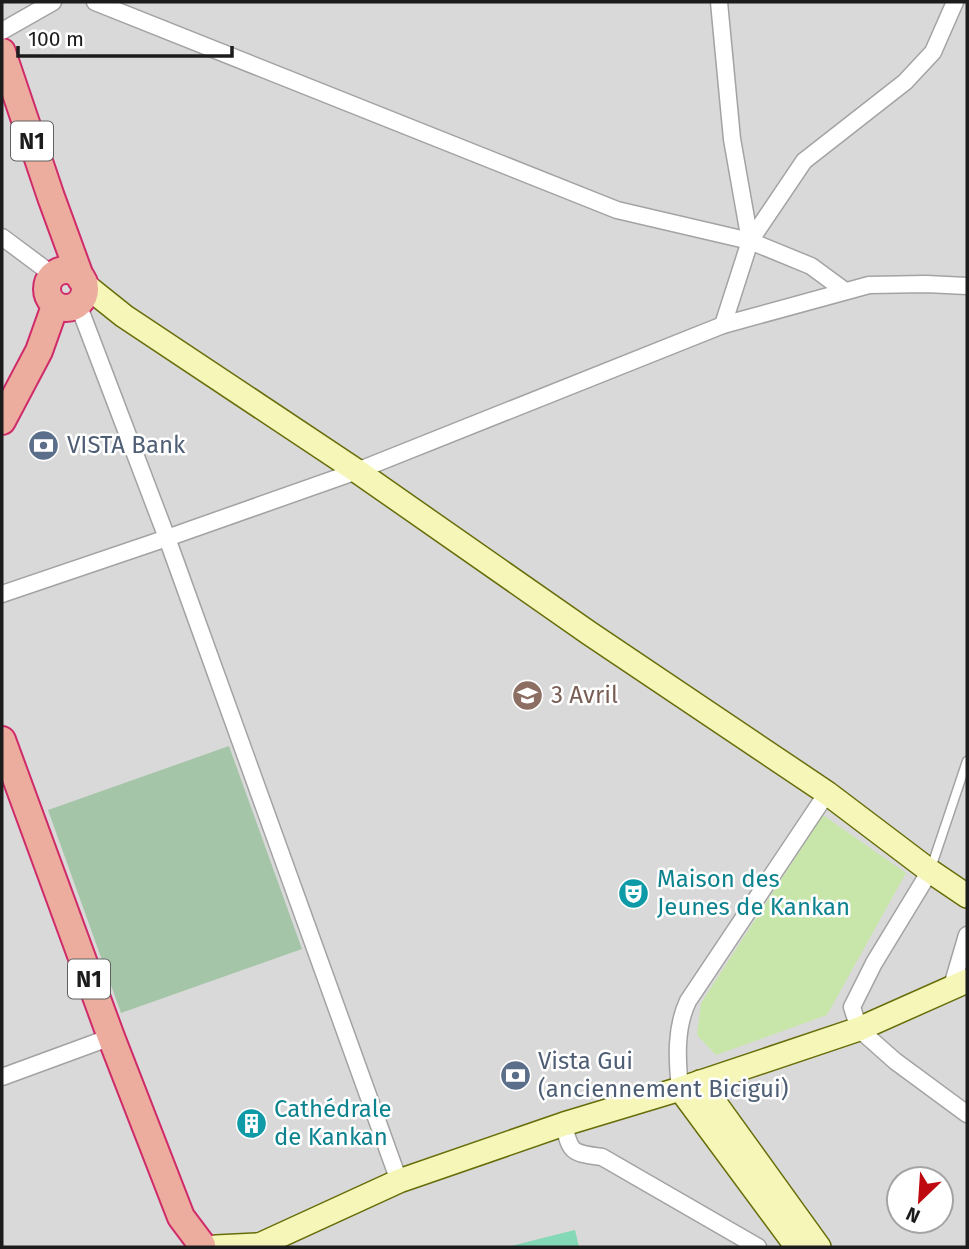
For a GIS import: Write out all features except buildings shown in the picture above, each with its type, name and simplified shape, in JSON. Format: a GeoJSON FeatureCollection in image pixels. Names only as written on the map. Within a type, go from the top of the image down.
{"type":"FeatureCollection","features":[{"type":"Feature","properties":{"kind":"highway","name":"N1"},"geometry":{"type":"LineString","coordinates":[[2,52],[63,231],[71,291],[2,421]]}},
{"type":"Feature","properties":{"kind":"highway","name":"N1"},"geometry":{"type":"LineString","coordinates":[[2,740],[111,1037],[181,1217],[199,1247]]}},
{"type":"Feature","properties":{"kind":"main road"},"geometry":{"type":"LineString","coordinates":[[71,291],[124,316],[357,471],[589,633],[827,793],[967,896]]}},
{"type":"Feature","properties":{"kind":"main road"},"geometry":{"type":"LineString","coordinates":[[199,1247],[256,1246],[399,1181],[564,1124],[859,1029],[960,983]]}},
{"type":"Feature","properties":{"kind":"main road"},"geometry":{"type":"LineString","coordinates":[[690,1085],[813,1247]]}},
{"type":"Feature","properties":{"kind":"street"},"geometry":{"type":"LineString","coordinates":[[2,31],[53,2]]}},
{"type":"Feature","properties":{"kind":"street"},"geometry":{"type":"LineString","coordinates":[[95,2],[617,210],[750,241],[811,266],[845,291]]}},
{"type":"Feature","properties":{"kind":"street"},"geometry":{"type":"LineString","coordinates":[[719,2],[732,139],[750,241]]}},
{"type":"Feature","properties":{"kind":"street"},"geometry":{"type":"LineString","coordinates":[[723,325],[750,241],[804,161],[905,82],[933,52],[958,7]]}},
{"type":"Feature","properties":{"kind":"street"},"geometry":{"type":"LineString","coordinates":[[2,237],[71,291],[167,538],[399,1181]]}},
{"type":"Feature","properties":{"kind":"street"},"geometry":{"type":"LineString","coordinates":[[2,594],[357,471],[723,325],[869,285],[967,286]]}},
{"type":"Feature","properties":{"kind":"street"},"geometry":{"type":"LineString","coordinates":[[690,1085],[678,1062],[681,1018],[688,1001],[827,793]]}},
{"type":"Feature","properties":{"kind":"street"},"geometry":{"type":"LineString","coordinates":[[930,871],[874,963],[852,1007],[859,1029],[895,1061],[967,1114]]}},
{"type":"Feature","properties":{"kind":"street"},"geometry":{"type":"LineString","coordinates":[[960,983],[967,935]]}},
{"type":"Feature","properties":{"kind":"street"},"geometry":{"type":"LineString","coordinates":[[2,1077],[111,1037]]}},
{"type":"Feature","properties":{"kind":"street"},"geometry":{"type":"LineString","coordinates":[[564,1124],[572,1150],[602,1157],[758,1247]]}},
{"type":"Feature","properties":{"kind":"lane"},"geometry":{"type":"LineString","coordinates":[[930,871],[967,761]]}},
{"type":"Feature","properties":{"kind":"shaded area"},"geometry":{"type":"Polygon","coordinates":[[[2,2],[967,2],[967,1247],[2,1247],[2,2]]]}},
{"type":"Feature","properties":{"kind":"green space"},"geometry":{"type":"Polygon","coordinates":[[[229,746],[302,949],[121,1013],[48,810],[229,746]]]}},
{"type":"Feature","properties":{"kind":"green space"},"geometry":{"type":"Polygon","coordinates":[[[823,815],[906,873],[827,1015],[716,1055],[697,1035],[701,1003],[823,815]]]}},
{"type":"Feature","properties":{"kind":"green space"},"geometry":{"type":"Polygon","coordinates":[[[575,1230],[579,1247],[507,1247],[575,1230]]]}},
{"type":"Feature","properties":{"kind":"place","name":"VISTA Bank"},"geometry":{"type":"Point","coordinates":[44,445]}},
{"type":"Feature","properties":{"kind":"place","name":"3 Avril"},"geometry":{"type":"Point","coordinates":[528,695]}},
{"type":"Feature","properties":{"kind":"place","name":"Maison des Jeunes de Kankan"},"geometry":{"type":"Point","coordinates":[634,893]}},
{"type":"Feature","properties":{"kind":"place","name":"Vista Gui (anciennement Bicigui)"},"geometry":{"type":"Point","coordinates":[515,1075]}},
{"type":"Feature","properties":{"kind":"place","name":"Cathédrale de Kankan"},"geometry":{"type":"Point","coordinates":[251,1123]}}]}
